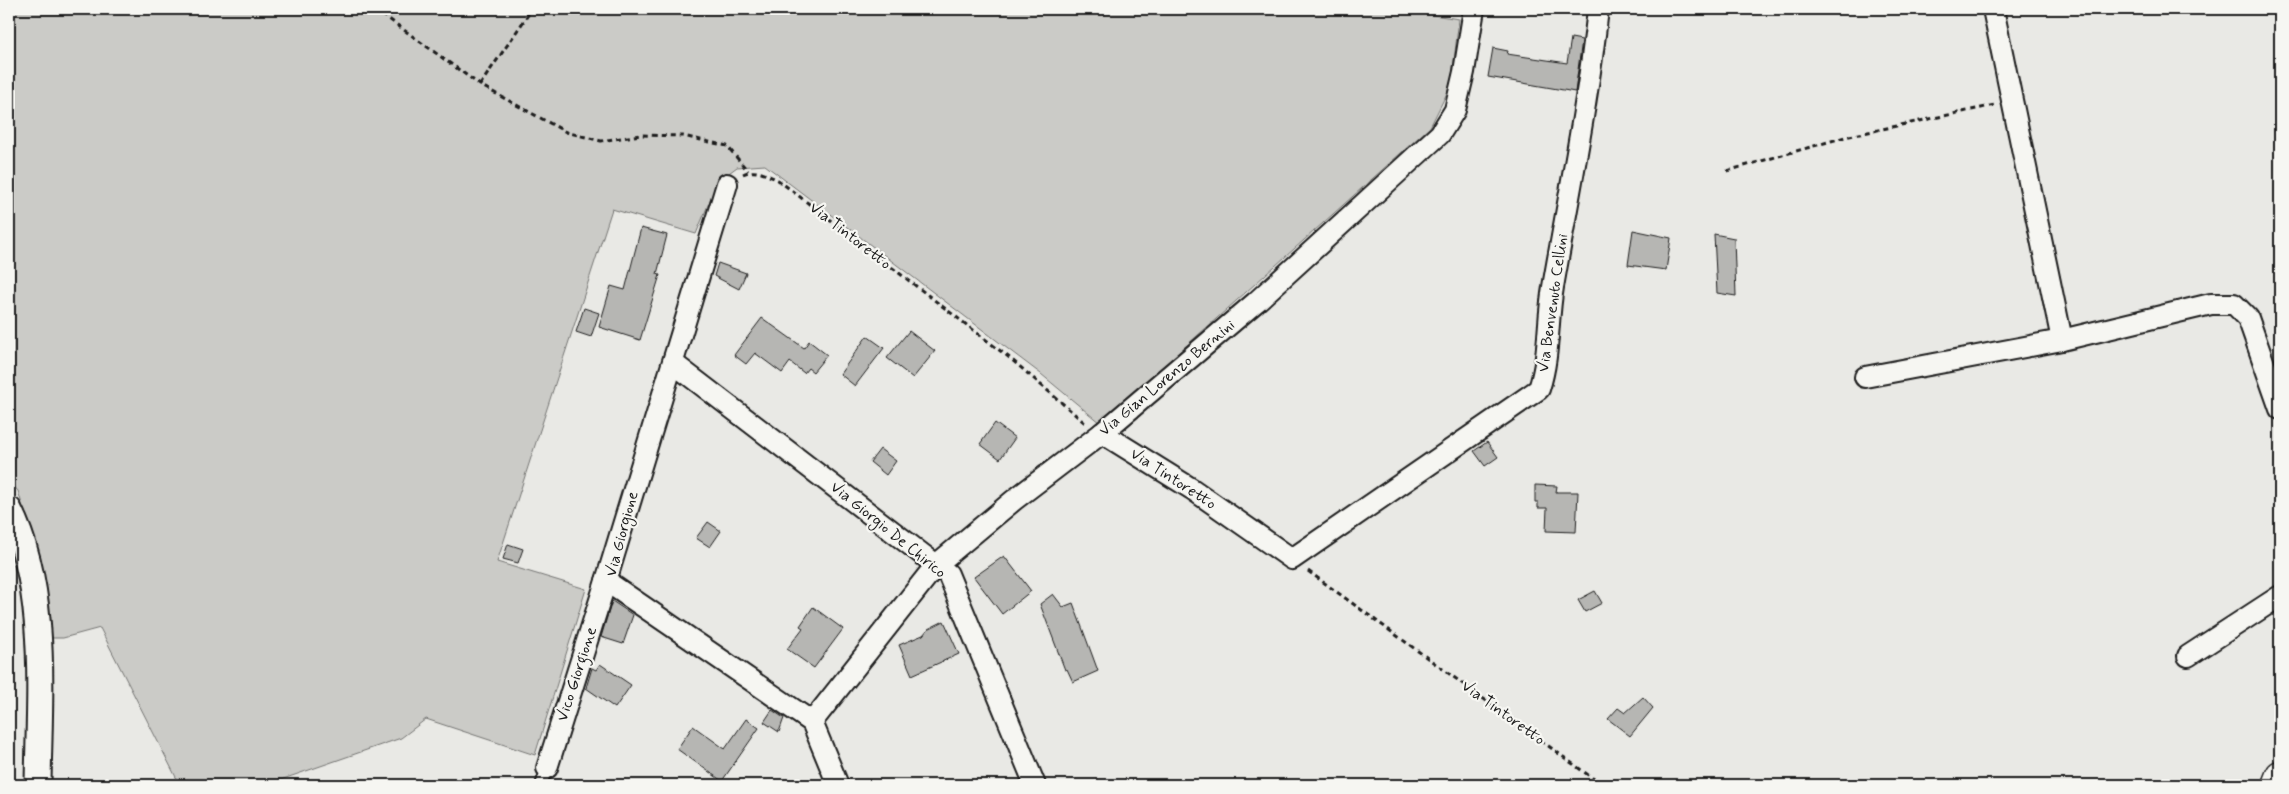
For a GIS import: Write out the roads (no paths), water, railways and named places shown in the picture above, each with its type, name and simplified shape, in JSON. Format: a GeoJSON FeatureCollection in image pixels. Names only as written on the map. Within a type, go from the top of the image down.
{"type":"FeatureCollection","features":[{"type":"Feature","properties":{"kind":"highway"},"geometry":{"type":"LineString","coordinates":[[2276,785],[2280,775]]}},
{"type":"Feature","properties":{"kind":"street","name":"Via Gian Lorenzo Bernini"},"geometry":{"type":"LineString","coordinates":[[812,722],[936,565],[1014,500],[1102,433],[1256,302],[1440,134],[1455,110],[1464,72],[1474,9]]}},
{"type":"Feature","properties":{"kind":"street","name":"Via Benvenuto Cellini"},"geometry":{"type":"LineString","coordinates":[[1292,559],[1539,389],[1546,366],[1551,298],[1593,56],[1598,9]]}},
{"type":"Feature","properties":{"kind":"street"},"geometry":{"type":"LineString","coordinates":[[1993,9],[2062,340]]}},
{"type":"Feature","properties":{"kind":"street","name":"Via Giorgione"},"geometry":{"type":"LineString","coordinates":[[728,184],[606,581],[812,722]]}},
{"type":"Feature","properties":{"kind":"street"},"geometry":{"type":"LineString","coordinates":[[1865,377],[2062,340],[2211,304],[2234,304],[2248,318],[2280,409]]}},
{"type":"Feature","properties":{"kind":"street","name":"Via Giorgio De Chirico"},"geometry":{"type":"LineString","coordinates":[[673,364],[948,574],[1035,785]]}},
{"type":"Feature","properties":{"kind":"street","name":"Via Tintoretto"},"geometry":{"type":"LineString","coordinates":[[1102,433],[1192,490],[1292,559]]}},
{"type":"Feature","properties":{"kind":"street"},"geometry":{"type":"LineString","coordinates":[[9,510],[27,565],[38,638],[38,785]]}},
{"type":"Feature","properties":{"kind":"street","name":"Vico Giorgione"},"geometry":{"type":"LineString","coordinates":[[544,777],[606,581]]}},
{"type":"Feature","properties":{"kind":"street"},"geometry":{"type":"LineString","coordinates":[[2188,656],[2280,596]]}},
{"type":"Feature","properties":{"kind":"street"},"geometry":{"type":"LineString","coordinates":[[812,722],[838,785]]}}]}
